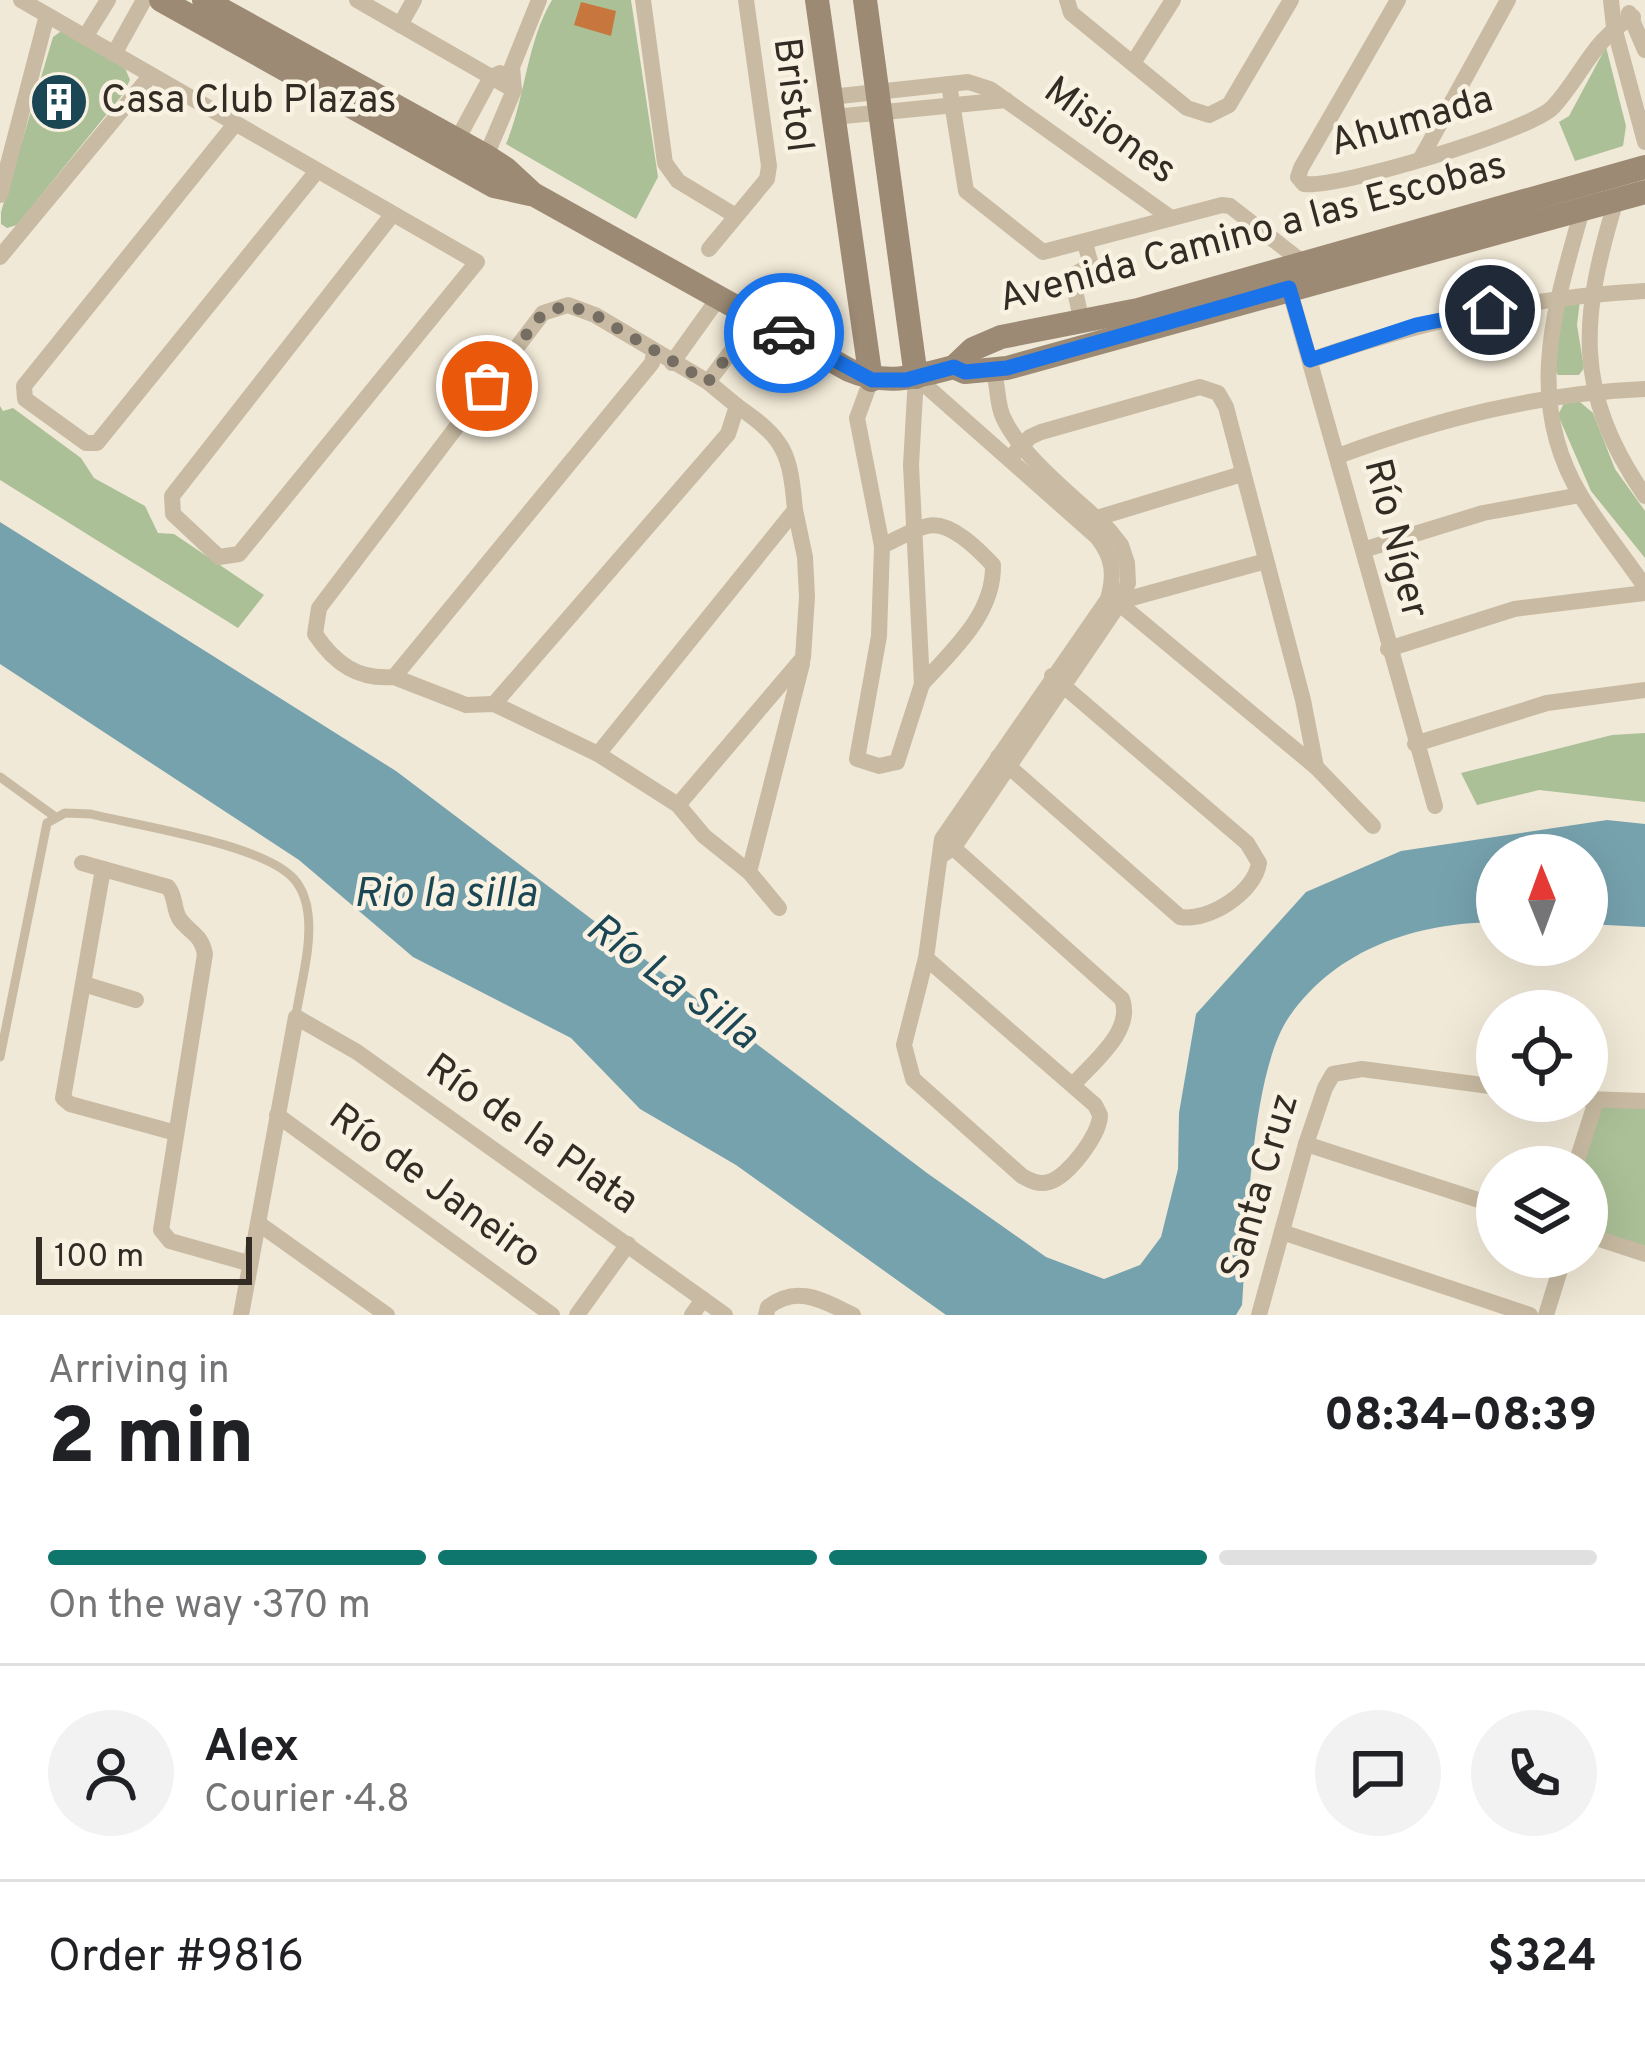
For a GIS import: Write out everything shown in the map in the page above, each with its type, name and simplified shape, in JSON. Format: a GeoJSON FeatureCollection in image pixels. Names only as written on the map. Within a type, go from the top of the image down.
{"type":"FeatureCollection","features":[{"type":"Feature","properties":{"kind":"street"},"geometry":{"type":"LineString","coordinates":[[21,0],[476,262],[239,554],[219,557],[173,514],[172,496],[392,215]]}},
{"type":"Feature","properties":{"kind":"street"},"geometry":{"type":"LineString","coordinates":[[86,37],[108,0]]}},
{"type":"Feature","properties":{"kind":"street"},"geometry":{"type":"LineString","coordinates":[[114,54],[144,0]]}},
{"type":"Feature","properties":{"kind":"street"},"geometry":{"type":"LineString","coordinates":[[161,0],[494,186],[532,194]]}},
{"type":"Feature","properties":{"kind":"street"},"geometry":{"type":"LineString","coordinates":[[204,0],[486,156],[532,194],[872,380],[916,377],[954,367]]}},
{"type":"Feature","properties":{"kind":"street"},"geometry":{"type":"LineString","coordinates":[[357,0],[514,90]]}},
{"type":"Feature","properties":{"kind":"street"},"geometry":{"type":"LineString","coordinates":[[400,25],[414,0]]}},
{"type":"Feature","properties":{"kind":"street"},"geometry":{"type":"LineString","coordinates":[[486,156],[514,90],[512,67],[539,0]]}},
{"type":"Feature","properties":{"kind":"street"},"geometry":{"type":"LineString","coordinates":[[643,0],[665,163],[677,182],[736,216]]}},
{"type":"Feature","properties":{"kind":"street","name":"Bristol"},"geometry":{"type":"LineString","coordinates":[[709,249],[767,179],[769,166],[746,0]]}},
{"type":"Feature","properties":{"kind":"street"},"geometry":{"type":"LineString","coordinates":[[818,0],[872,380],[857,418],[882,546],[879,636],[857,759],[879,766],[897,762],[922,684],[911,465],[916,377],[865,0]]}},
{"type":"Feature","properties":{"kind":"street"},"geometry":{"type":"LineString","coordinates":[[1067,0],[1071,13],[1187,108],[1210,115],[1229,105],[1291,0]]}},
{"type":"Feature","properties":{"kind":"street"},"geometry":{"type":"LineString","coordinates":[[1133,63],[1173,0]]}},
{"type":"Feature","properties":{"kind":"street","name":"Ahumada"},"geometry":{"type":"LineString","coordinates":[[1398,0],[1298,177],[1304,184],[1421,158],[1542,116],[1614,27],[1633,17]]}},
{"type":"Feature","properties":{"kind":"street"},"geometry":{"type":"LineString","coordinates":[[1421,158],[1508,0]]}},
{"type":"Feature","properties":{"kind":"street"},"geometry":{"type":"LineString","coordinates":[[1612,0],[1633,17],[1645,50]]}},
{"type":"Feature","properties":{"kind":"street"},"geometry":{"type":"LineString","coordinates":[[1612,0],[1614,27],[1645,142]]}},
{"type":"Feature","properties":{"kind":"street"},"geometry":{"type":"LineString","coordinates":[[0,195],[47,15]]}},
{"type":"Feature","properties":{"kind":"street"},"geometry":{"type":"LineString","coordinates":[[457,140],[491,77],[512,67]]}},
{"type":"Feature","properties":{"kind":"street"},"geometry":{"type":"LineString","coordinates":[[0,257],[152,75]]}},
{"type":"Feature","properties":{"kind":"street"},"geometry":{"type":"LineString","coordinates":[[950,94],[966,191],[1043,252],[1229,206],[1301,261]]}},
{"type":"Feature","properties":{"kind":"street","name":"Misiones"},"geometry":{"type":"LineString","coordinates":[[832,107],[950,94],[1008,100],[1171,218]]}},
{"type":"Feature","properties":{"kind":"street"},"geometry":{"type":"LineString","coordinates":[[235,124],[23,392],[25,399],[91,445],[98,443],[317,171]]}},
{"type":"Feature","properties":{"kind":"street","name":"Avenida Camino a las Escobas"},"geometry":{"type":"LineString","coordinates":[[1645,167],[1435,236],[1289,288],[993,371],[965,372],[954,367],[985,343],[1138,310],[1301,261],[1435,236],[1582,210],[1645,192]]}},
{"type":"Feature","properties":{"kind":"street"},"geometry":{"type":"LineString","coordinates":[[1616,200],[1590,294],[1589,352],[1614,444],[1644,492]]}},
{"type":"Feature","properties":{"kind":"street"},"geometry":{"type":"LineString","coordinates":[[1388,649],[1514,609],[1645,590],[1580,495],[1562,453],[1550,397],[1549,340],[1556,298],[1582,210]]}},
{"type":"Feature","properties":{"kind":"street"},"geometry":{"type":"LineString","coordinates":[[1081,319],[1072,276],[1091,265],[1085,243]]}},
{"type":"Feature","properties":{"kind":"street","name":"Río Níger"},"geometry":{"type":"LineString","coordinates":[[1289,288],[1435,806]]}},
{"type":"Feature","properties":{"kind":"street"},"geometry":{"type":"LineString","coordinates":[[1310,360],[1416,325],[1556,298],[1645,292]]}},
{"type":"Feature","properties":{"kind":"street"},"geometry":{"type":"LineString","coordinates":[[672,363],[719,296]]}},
{"type":"Feature","properties":{"kind":"street"},"geometry":{"type":"LineString","coordinates":[[749,872],[803,658],[805,557],[787,456],[772,430],[708,382],[595,315],[568,305],[543,313],[319,608],[315,634],[331,658],[368,679],[394,677],[466,705],[494,704],[598,754],[678,806],[704,836],[749,872],[779,908]]}},
{"type":"Feature","properties":{"kind":"street"},"geometry":{"type":"LineString","coordinates":[[708,382],[757,317]]}},
{"type":"Feature","properties":{"kind":"street"},"geometry":{"type":"LineString","coordinates":[[394,677],[652,363],[654,353]]}},
{"type":"Feature","properties":{"kind":"street"},"geometry":{"type":"LineString","coordinates":[[993,371],[1000,413],[1016,452]]}},
{"type":"Feature","properties":{"kind":"street"},"geometry":{"type":"LineString","coordinates":[[916,377],[1016,452],[1121,545],[1126,563],[1128,583],[946,847],[904,1045],[913,1079],[1033,1182],[1057,1180],[1096,1136],[1100,1114],[926,958]]}},
{"type":"Feature","properties":{"kind":"street"},"geometry":{"type":"LineString","coordinates":[[1016,452],[1041,433],[1206,387],[1222,399],[1304,700],[1316,767]]}},
{"type":"Feature","properties":{"kind":"street"},"geometry":{"type":"LineString","coordinates":[[1339,456],[1428,425],[1550,397],[1645,389]]}},
{"type":"Feature","properties":{"kind":"street"},"geometry":{"type":"LineString","coordinates":[[494,704],[728,434],[737,406]]}},
{"type":"Feature","properties":{"kind":"street"},"geometry":{"type":"LineString","coordinates":[[1088,520],[1242,474]]}},
{"type":"Feature","properties":{"kind":"street"},"geometry":{"type":"LineString","coordinates":[[1363,550],[1483,513],[1580,495]]}},
{"type":"Feature","properties":{"kind":"street"},"geometry":{"type":"LineString","coordinates":[[598,754],[795,510]]}},
{"type":"Feature","properties":{"kind":"street"},"geometry":{"type":"LineString","coordinates":[[882,546],[929,525],[941,526],[974,545],[993,565],[994,585],[968,633],[922,684]]}},
{"type":"Feature","properties":{"kind":"street"},"geometry":{"type":"LineString","coordinates":[[1114,600],[1266,562]]}},
{"type":"Feature","properties":{"kind":"street"},"geometry":{"type":"LineString","coordinates":[[1114,600],[1316,767],[1373,826]]}},
{"type":"Feature","properties":{"kind":"street"},"geometry":{"type":"LineString","coordinates":[[678,806],[803,658]]}},
{"type":"Feature","properties":{"kind":"street"},"geometry":{"type":"LineString","coordinates":[[1004,761],[1180,917],[1213,912],[1256,876],[1259,863],[1246,843],[1059,681]]}},
{"type":"Feature","properties":{"kind":"street"},"geometry":{"type":"LineString","coordinates":[[1415,744],[1547,703],[1645,690]]}},
{"type":"Feature","properties":{"kind":"street"},"geometry":{"type":"LineString","coordinates":[[946,847],[1122,998],[1127,1012],[1123,1026],[1073,1085]]}},
{"type":"Feature","properties":{"kind":"street"},"geometry":{"type":"LineString","coordinates":[[82,863],[168,887],[175,893],[178,916],[203,942],[205,954],[161,1230],[165,1237],[248,1263]]}},
{"type":"Feature","properties":{"kind":"street"},"geometry":{"type":"LineString","coordinates":[[104,869],[63,1098],[70,1104],[176,1133]]}},
{"type":"Feature","properties":{"kind":"street"},"geometry":{"type":"LineString","coordinates":[[84,984],[136,1000]]}},
{"type":"Feature","properties":{"kind":"street"},"geometry":{"type":"LineString","coordinates":[[241,1315],[296,1017]]}},
{"type":"Feature","properties":{"kind":"street","name":"Río de la Plata"},"geometry":{"type":"LineString","coordinates":[[296,1017],[357,1052],[628,1244],[697,1307],[725,1315]]}},
{"type":"Feature","properties":{"kind":"street","name":"Santa Cruz"},"geometry":{"type":"LineString","coordinates":[[1259,1315],[1329,1078],[1341,1070],[1362,1069],[1476,1084]]}},
{"type":"Feature","properties":{"kind":"street"},"geometry":{"type":"LineString","coordinates":[[1608,1100],[1645,1101]]}},
{"type":"Feature","properties":{"kind":"street","name":"Río de Janeiro"},"geometry":{"type":"LineString","coordinates":[[277,1115],[552,1315]]}},
{"type":"Feature","properties":{"kind":"street"},"geometry":{"type":"LineString","coordinates":[[1306,1144],[1476,1199]]}},
{"type":"Feature","properties":{"kind":"street"},"geometry":{"type":"LineString","coordinates":[[258,1222],[387,1315]]}},
{"type":"Feature","properties":{"kind":"street"},"geometry":{"type":"LineString","coordinates":[[1282,1232],[1530,1315]]}},
{"type":"Feature","properties":{"kind":"street"},"geometry":{"type":"LineString","coordinates":[[1608,1242],[1645,1254]]}},
{"type":"Feature","properties":{"kind":"street"},"geometry":{"type":"LineString","coordinates":[[577,1315],[628,1244]]}},
{"type":"Feature","properties":{"kind":"street"},"geometry":{"type":"LineString","coordinates":[[1546,1315],[1557,1278]]}},
{"type":"Feature","properties":{"kind":"street"},"geometry":{"type":"LineString","coordinates":[[767,1311],[784,1297],[807,1294],[853,1315]]}},
{"type":"Feature","properties":{"kind":"lane"},"geometry":{"type":"LineString","coordinates":[[0,777],[54,816],[91,814],[246,852],[278,866],[295,880],[308,910],[296,1017]]}},
{"type":"Feature","properties":{"kind":"lane"},"geometry":{"type":"LineString","coordinates":[[0,1058],[47,823],[54,816]]}},
{"type":"Feature","properties":{"kind":"green space"},"geometry":{"type":"Polygon","coordinates":[[[552,0],[631,0],[658,177],[636,219],[506,144],[537,34],[552,0]]]}},
{"type":"Feature","properties":{"kind":"green space"},"geometry":{"type":"Polygon","coordinates":[[[60,32],[77,37],[125,68],[130,80],[17,225],[7,228],[1,224],[1,212],[53,37],[60,32]]]}},
{"type":"Feature","properties":{"kind":"green space"},"geometry":{"type":"Polygon","coordinates":[[[1606,47],[1626,126],[1623,146],[1575,161],[1559,122],[1569,116],[1606,47]]]}},
{"type":"Feature","properties":{"kind":"green space"},"geometry":{"type":"Polygon","coordinates":[[[1580,300],[1577,325],[1584,368],[1579,375],[1558,375],[1552,365],[1561,304],[1580,300]]]}},
{"type":"Feature","properties":{"kind":"green space"},"geometry":{"type":"Polygon","coordinates":[[[1565,401],[1580,402],[1593,413],[1615,469],[1645,511],[1645,558],[1591,491],[1558,415],[1565,401]]]}},
{"type":"Feature","properties":{"kind":"green space"},"geometry":{"type":"Polygon","coordinates":[[[0,406],[3,411],[13,408],[81,458],[94,478],[145,506],[158,533],[174,534],[264,595],[238,628],[0,480],[0,406]]]}},
{"type":"Feature","properties":{"kind":"green space"},"geometry":{"type":"Polygon","coordinates":[[[1645,733],[1645,802],[1539,790],[1477,805],[1461,773],[1612,735],[1645,733]]]}},
{"type":"Feature","properties":{"kind":"green space"},"geometry":{"type":"Polygon","coordinates":[[[1608,1101],[1645,1101],[1645,1254],[1608,1242],[1608,1146],[1582,1146],[1589,1122],[1608,1122],[1608,1101]]]}},
{"type":"Feature","properties":{"kind":"water","name":"Rio la silla"},"geometry":{"type":"Polygon","coordinates":[[[0,522],[396,771],[927,1173],[1046,1257],[1104,1279],[1140,1265],[1161,1237],[1178,1169],[1179,1113],[1196,1014],[1306,892],[1401,851],[1476,840],[1476,923],[1408,934],[1355,957],[1308,993],[1289,1017],[1276,1043],[1258,1114],[1242,1305],[1236,1315],[946,1315],[736,1165],[640,1109],[571,1038],[413,957],[299,860],[0,664],[0,522]]]}},
{"type":"Feature","properties":{"kind":"water","name":"Rio la silla"},"geometry":{"type":"Polygon","coordinates":[[[1607,820],[1645,824],[1645,927],[1608,925],[1608,834],[1514,834],[1607,820]]]}},
{"type":"Feature","properties":{"kind":"building"},"geometry":{"type":"Polygon","coordinates":[[[581,2],[616,11],[611,36],[574,25],[581,2]]]}},
{"type":"Feature","properties":{"kind":"building","name":"Casa Club Plazas"},"geometry":{"type":"Polygon","coordinates":[[[50,82],[77,89],[68,123],[40,116],[50,82]]]}},
{"type":"Feature","properties":{"kind":"way so far"},"geometry":{"type":"LineString","coordinates":[[487,386],[543,313],[568,305],[595,315],[708,382],[757,317],[784,333]]}},
{"type":"Feature","properties":{"kind":"place","name":"Casa Club Plazas"},"geometry":{"type":"Point","coordinates":[59,102]}},
{"type":"Feature","properties":{"kind":"route"},"geometry":{"type":"LineString","coordinates":[[784,333],[849,370],[888,381],[954,367],[965,372],[1007,368],[1289,288],[1310,360],[1416,325],[1490,310]]}},
{"type":"Feature","properties":{"kind":"water label","name":"Río La Silla"},"geometry":{"type":"Point","coordinates":[671,983]}}]}
